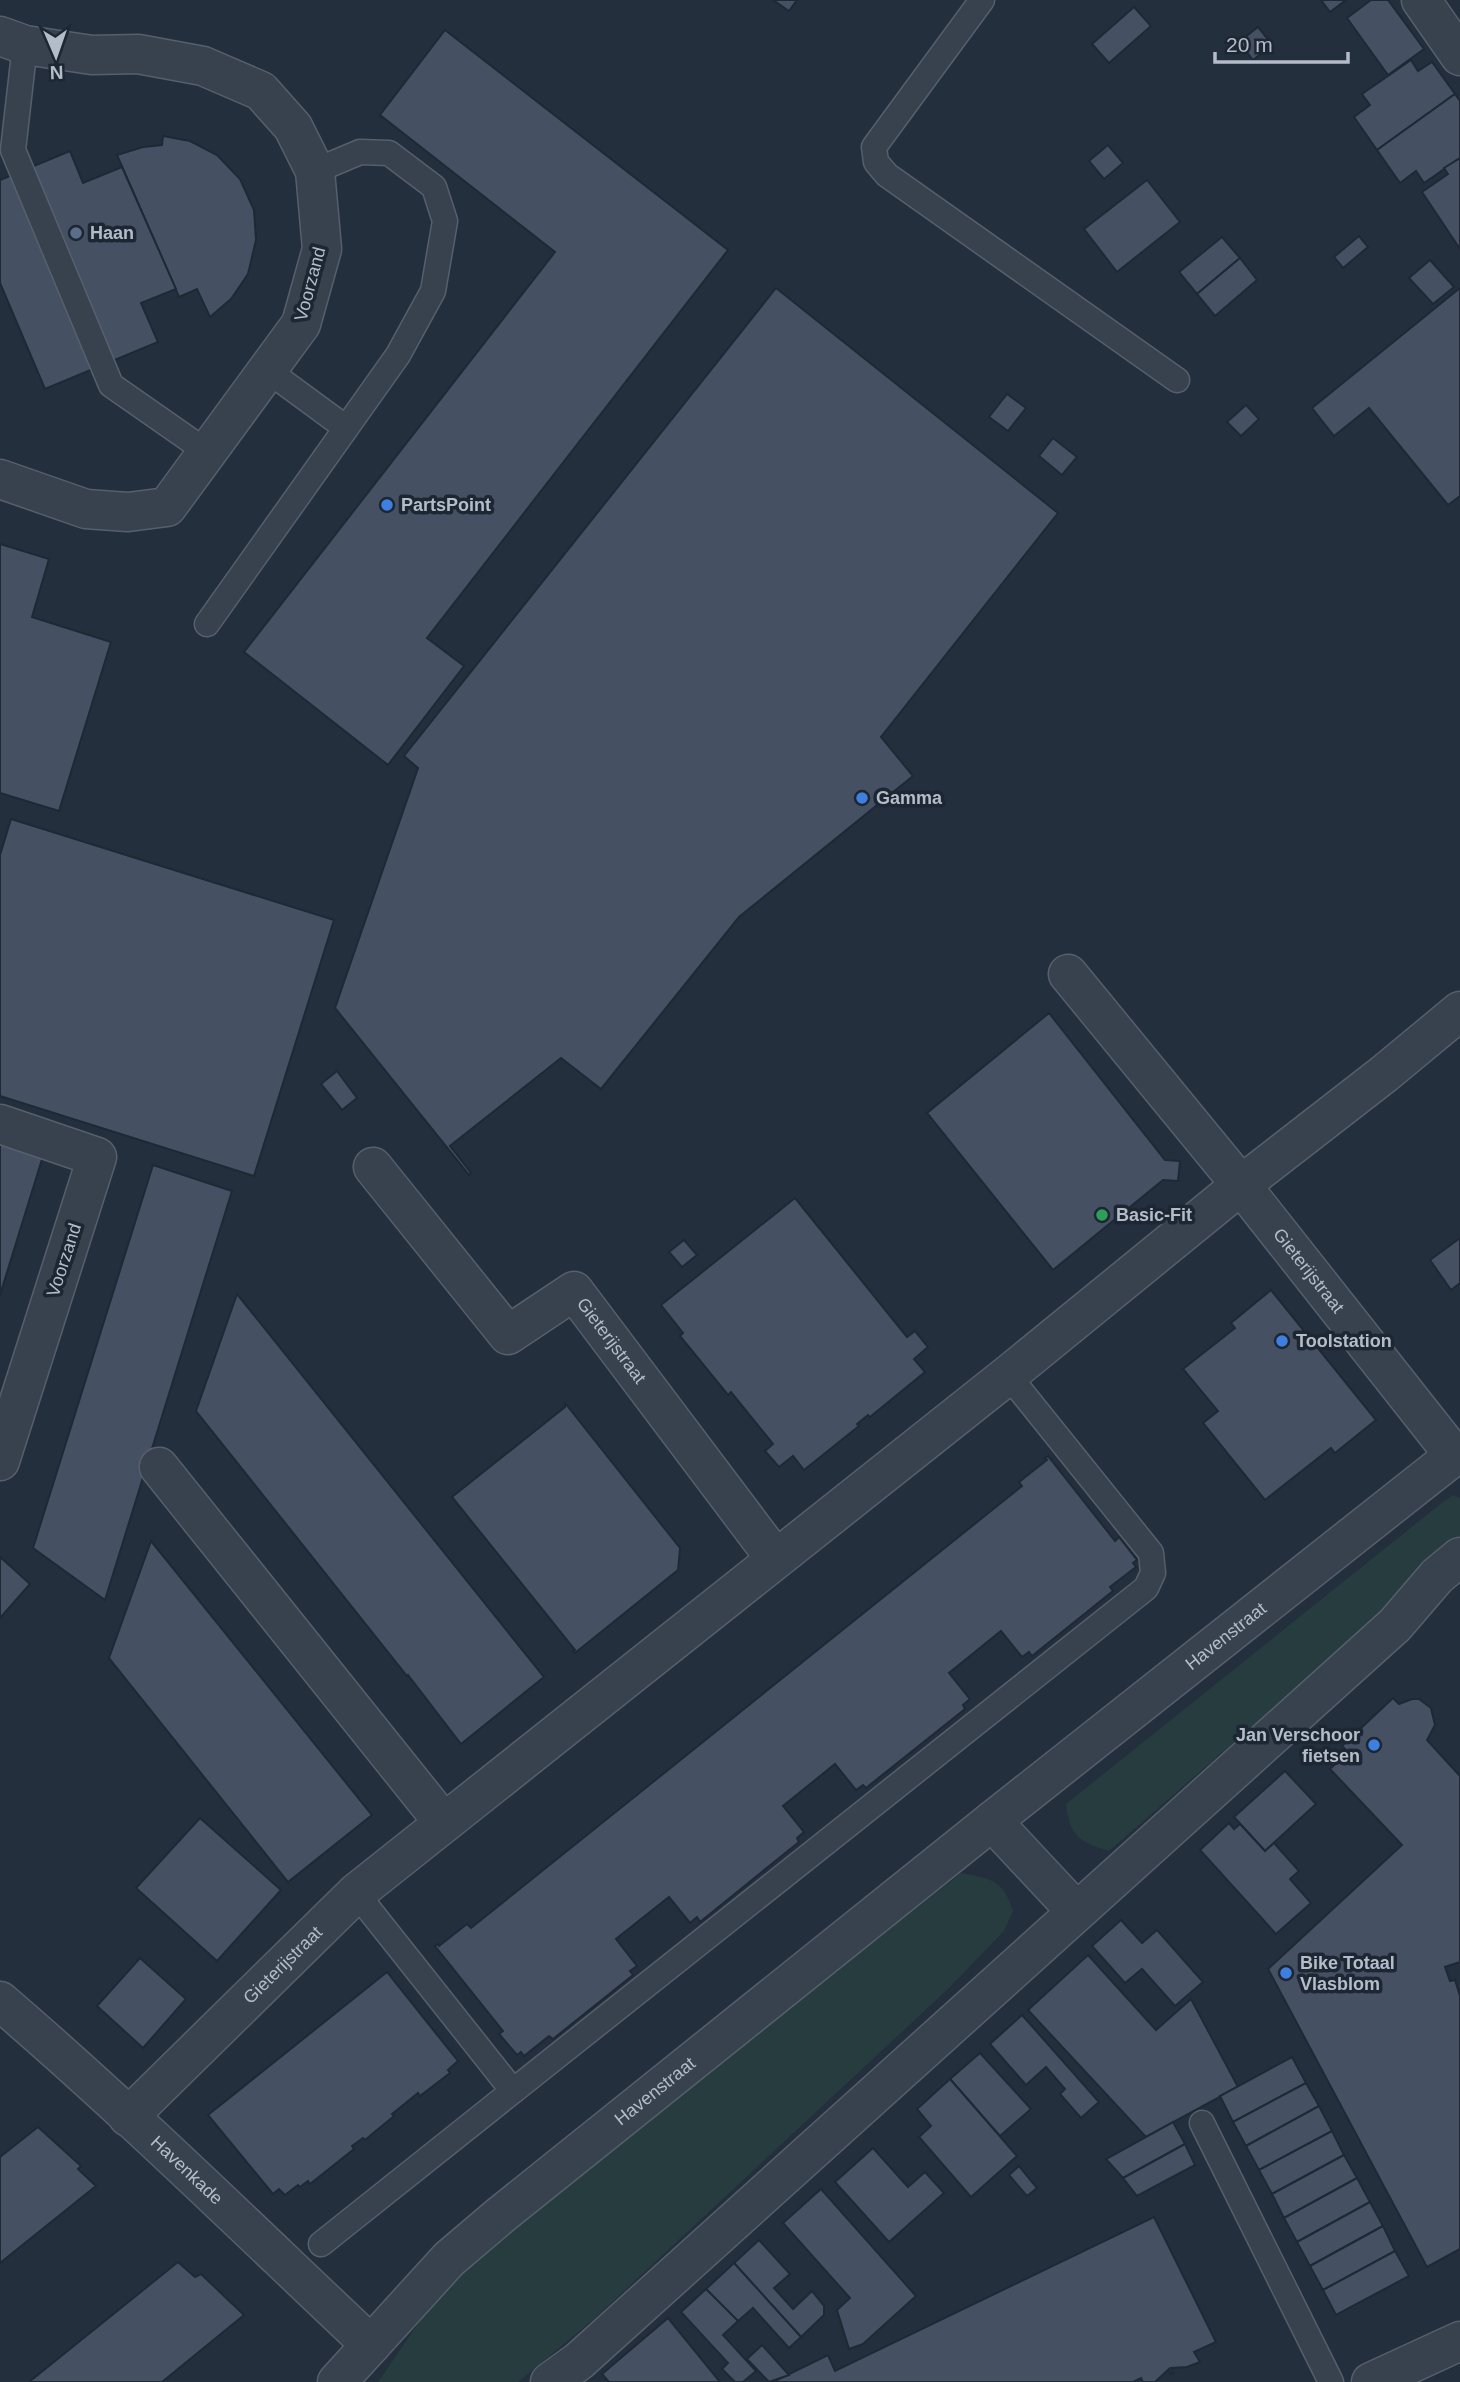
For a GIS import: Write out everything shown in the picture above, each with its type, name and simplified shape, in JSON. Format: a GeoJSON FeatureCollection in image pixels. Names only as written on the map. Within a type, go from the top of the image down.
{"type":"FeatureCollection","features":[{"type":"Feature","properties":{"kind":"street"},"geometry":{"type":"LineString","coordinates":[[1421,0],[1460,56]]}},
{"type":"Feature","properties":{"kind":"street","name":"Voorzand"},"geometry":{"type":"LineString","coordinates":[[0,479],[86,509],[128,512],[167,507],[301,324],[322,249],[315,171],[293,127],[261,91],[203,66],[138,54],[92,55],[13,41]]}},
{"type":"Feature","properties":{"kind":"street","name":"Gieterijstraat"},"geometry":{"type":"LineString","coordinates":[[1069,974],[1457,1453]]}},
{"type":"Feature","properties":{"kind":"street","name":"Gieterijstraat"},"geometry":{"type":"LineString","coordinates":[[128,2117],[356,1894],[1460,1011]]}},
{"type":"Feature","properties":{"kind":"street","name":"Voorzand"},"geometry":{"type":"LineString","coordinates":[[0,1124],[97,1157],[0,1461]]}},
{"type":"Feature","properties":{"kind":"street","name":"Gieterijstraat"},"geometry":{"type":"LineString","coordinates":[[373,1167],[508,1335],[575,1291],[775,1558]]}},
{"type":"Feature","properties":{"kind":"street","name":"Havenstraat"},"geometry":{"type":"LineString","coordinates":[[337,2382],[449,2259],[502,2214],[1457,1453]]}},
{"type":"Feature","properties":{"kind":"street"},"geometry":{"type":"LineString","coordinates":[[159,1467],[444,1823]]}},
{"type":"Feature","properties":{"kind":"street"},"geometry":{"type":"LineString","coordinates":[[550,2382],[579,2361],[1395,1625],[1437,1576],[1460,1557]]}},
{"type":"Feature","properties":{"kind":"street"},"geometry":{"type":"LineString","coordinates":[[992,1821],[1076,1912]]}},
{"type":"Feature","properties":{"kind":"street","name":"Havenkade"},"geometry":{"type":"LineString","coordinates":[[0,2001],[128,2117],[370,2345]]}},
{"type":"Feature","properties":{"kind":"street"},"geometry":{"type":"LineString","coordinates":[[1371,2382],[1460,2341]]}},
{"type":"Feature","properties":{"kind":"lane"},"geometry":{"type":"LineString","coordinates":[[982,0],[874,147],[876,162],[887,175],[1177,380]]}},
{"type":"Feature","properties":{"kind":"lane"},"geometry":{"type":"LineString","coordinates":[[13,41],[13,150],[111,385],[207,452]]}},
{"type":"Feature","properties":{"kind":"lane"},"geometry":{"type":"LineString","coordinates":[[207,624],[398,355],[433,291],[445,221],[434,187],[389,153],[360,152],[315,171]]}},
{"type":"Feature","properties":{"kind":"lane"},"geometry":{"type":"LineString","coordinates":[[267,370],[346,428]]}},
{"type":"Feature","properties":{"kind":"lane"},"geometry":{"type":"LineString","coordinates":[[321,2244],[1146,1588],[1153,1573],[1152,1553],[1008,1375]]}},
{"type":"Feature","properties":{"kind":"lane"},"geometry":{"type":"LineString","coordinates":[[356,1894],[513,2091]]}},
{"type":"Feature","properties":{"kind":"lane"},"geometry":{"type":"LineString","coordinates":[[1202,2123],[1331,2382]]}},
{"type":"Feature","properties":{"kind":"green space"},"geometry":{"type":"Polygon","coordinates":[[[1453,1495],[1460,1498],[1458,1541],[1365,1628],[1109,1851],[1077,1836],[1070,1824],[1066,1804],[1453,1495]]]}},
{"type":"Feature","properties":{"kind":"green space"},"geometry":{"type":"Polygon","coordinates":[[[961,1873],[995,1882],[1005,1892],[1013,1911],[1004,1931],[949,1988],[594,2319],[518,2382],[378,2382],[462,2260],[522,2218],[961,1873]]]}},
{"type":"Feature","properties":{"kind":"building"},"geometry":{"type":"Polygon","coordinates":[[[773,0],[797,0],[789,11],[773,0]]]}},
{"type":"Feature","properties":{"kind":"building"},"geometry":{"type":"Polygon","coordinates":[[[1321,0],[1346,0],[1330,12],[1321,0]]]}},
{"type":"Feature","properties":{"kind":"building"},"geometry":{"type":"Polygon","coordinates":[[[1371,0],[1388,0],[1424,49],[1388,75],[1347,18],[1371,0]]]}},
{"type":"Feature","properties":{"kind":"building"},"geometry":{"type":"Polygon","coordinates":[[[1134,7],[1151,26],[1109,63],[1092,44],[1134,7]]]}},
{"type":"Feature","properties":{"kind":"building"},"geometry":{"type":"Polygon","coordinates":[[[1258,27],[1272,45],[1253,60],[1239,42],[1258,27]]]}},
{"type":"Feature","properties":{"kind":"building"},"geometry":{"type":"Polygon","coordinates":[[[445,30],[728,250],[427,638],[464,666],[388,765],[244,652],[555,252],[380,115],[445,30]]]}},
{"type":"Feature","properties":{"kind":"building"},"geometry":{"type":"Polygon","coordinates":[[[1411,60],[1418,71],[1432,62],[1455,94],[1377,150],[1354,117],[1370,105],[1362,94],[1411,60]]]}},
{"type":"Feature","properties":{"kind":"building"},"geometry":{"type":"Polygon","coordinates":[[[1455,94],[1460,101],[1460,158],[1424,183],[1416,171],[1400,183],[1377,150],[1455,94]]]}},
{"type":"Feature","properties":{"kind":"building"},"geometry":{"type":"Polygon","coordinates":[[[163,136],[190,141],[217,155],[240,179],[254,210],[256,240],[248,274],[231,299],[210,317],[197,289],[179,297],[117,155],[143,147],[162,145],[163,136]]]}},
{"type":"Feature","properties":{"kind":"building"},"geometry":{"type":"Polygon","coordinates":[[[1108,145],[1123,163],[1104,179],[1089,161],[1108,145]]]}},
{"type":"Feature","properties":{"kind":"building","name":"Haan"},"geometry":{"type":"Polygon","coordinates":[[[70,151],[83,183],[122,167],[176,289],[141,303],[158,342],[45,389],[0,283],[0,180],[70,151]]]}},
{"type":"Feature","properties":{"kind":"building"},"geometry":{"type":"Polygon","coordinates":[[[1460,158],[1460,249],[1422,192],[1448,174],[1444,168],[1460,158]]]}},
{"type":"Feature","properties":{"kind":"building"},"geometry":{"type":"Polygon","coordinates":[[[1147,180],[1180,222],[1117,272],[1084,229],[1147,180]]]}},
{"type":"Feature","properties":{"kind":"building"},"geometry":{"type":"Polygon","coordinates":[[[1359,236],[1368,247],[1343,268],[1334,257],[1359,236]]]}},
{"type":"Feature","properties":{"kind":"building"},"geometry":{"type":"Polygon","coordinates":[[[1222,237],[1240,258],[1197,294],[1179,272],[1222,237]]]}},
{"type":"Feature","properties":{"kind":"building"},"geometry":{"type":"Polygon","coordinates":[[[1240,258],[1257,280],[1215,316],[1197,294],[1240,258]]]}},
{"type":"Feature","properties":{"kind":"building"},"geometry":{"type":"Polygon","coordinates":[[[1430,260],[1454,287],[1433,304],[1409,278],[1430,260]]]}},
{"type":"Feature","properties":{"kind":"building"},"geometry":{"type":"Polygon","coordinates":[[[776,288],[1058,513],[881,737],[913,776],[739,917],[601,1089],[561,1058],[450,1146],[471,1173],[469,1175],[335,1008],[418,768],[404,756],[776,288]]]}},
{"type":"Feature","properties":{"kind":"building"},"geometry":{"type":"Polygon","coordinates":[[[1460,288],[1460,496],[1448,505],[1369,408],[1334,436],[1312,408],[1460,288]]]}},
{"type":"Feature","properties":{"kind":"building"},"geometry":{"type":"Polygon","coordinates":[[[1007,394],[1026,408],[1008,431],[989,417],[1007,394]]]}},
{"type":"Feature","properties":{"kind":"building"},"geometry":{"type":"Polygon","coordinates":[[[1246,405],[1259,419],[1241,436],[1227,422],[1246,405]]]}},
{"type":"Feature","properties":{"kind":"building"},"geometry":{"type":"Polygon","coordinates":[[[1053,438],[1077,457],[1062,475],[1039,456],[1053,438]]]}},
{"type":"Feature","properties":{"kind":"building"},"geometry":{"type":"Polygon","coordinates":[[[0,544],[49,559],[32,617],[111,642],[59,811],[0,793],[0,544]]]}},
{"type":"Feature","properties":{"kind":"building"},"geometry":{"type":"Polygon","coordinates":[[[11,819],[334,920],[254,1176],[0,1096],[0,855],[11,819]]]}},
{"type":"Feature","properties":{"kind":"building"},"geometry":{"type":"Polygon","coordinates":[[[1049,1013],[1165,1160],[1180,1161],[1178,1181],[1163,1180],[1053,1270],[927,1113],[1049,1013]]]}},
{"type":"Feature","properties":{"kind":"building"},"geometry":{"type":"Polygon","coordinates":[[[337,1071],[357,1098],[342,1110],[321,1084],[337,1071]]]}},
{"type":"Feature","properties":{"kind":"building"},"geometry":{"type":"Polygon","coordinates":[[[0,1143],[43,1156],[0,1295],[0,1143]]]}},
{"type":"Feature","properties":{"kind":"building"},"geometry":{"type":"Polygon","coordinates":[[[153,1165],[232,1191],[105,1600],[33,1548],[153,1165]]]}},
{"type":"Feature","properties":{"kind":"building"},"geometry":{"type":"Polygon","coordinates":[[[795,1198],[907,1337],[915,1331],[928,1347],[914,1359],[925,1372],[870,1417],[868,1415],[857,1424],[859,1426],[804,1470],[793,1456],[779,1467],[765,1451],[773,1444],[731,1392],[728,1395],[680,1336],[683,1333],[661,1305],[795,1198]]]}},
{"type":"Feature","properties":{"kind":"building"},"geometry":{"type":"Polygon","coordinates":[[[1460,1238],[1460,1283],[1451,1290],[1430,1260],[1460,1238]]]}},
{"type":"Feature","properties":{"kind":"building"},"geometry":{"type":"Polygon","coordinates":[[[684,1240],[697,1255],[682,1267],[669,1252],[684,1240]]]}},
{"type":"Feature","properties":{"kind":"building"},"geometry":{"type":"Polygon","coordinates":[[[1271,1290],[1376,1420],[1335,1453],[1331,1448],[1265,1500],[1203,1423],[1218,1411],[1183,1369],[1235,1328],[1231,1323],[1271,1290]]]}},
{"type":"Feature","properties":{"kind":"building"},"geometry":{"type":"Polygon","coordinates":[[[237,1294],[544,1677],[461,1744],[196,1411],[237,1294]]]}},
{"type":"Feature","properties":{"kind":"building"},"geometry":{"type":"Polygon","coordinates":[[[565,1403],[680,1548],[678,1570],[575,1653],[452,1497],[565,1407],[565,1403]]]}},
{"type":"Feature","properties":{"kind":"building"},"geometry":{"type":"Polygon","coordinates":[[[1048,1456],[1115,1541],[1119,1537],[1137,1560],[1133,1563],[1136,1567],[1110,1587],[1113,1591],[1032,1656],[1029,1652],[1022,1657],[1001,1631],[949,1673],[970,1699],[963,1705],[965,1709],[866,1788],[863,1785],[856,1790],[835,1764],[783,1806],[804,1832],[797,1838],[799,1842],[700,1922],[697,1917],[690,1923],[669,1897],[616,1939],[637,1966],[630,1971],[633,1975],[553,2039],[549,2036],[524,2056],[521,2052],[517,2055],[499,2034],[503,2031],[435,1946],[439,1946],[467,1924],[471,1928],[1022,1486],[1019,1482],[1047,1460],[1045,1458],[1048,1456]]]}},
{"type":"Feature","properties":{"kind":"building"},"geometry":{"type":"Polygon","coordinates":[[[151,1541],[372,1815],[288,1882],[109,1658],[151,1541]]]}},
{"type":"Feature","properties":{"kind":"building"},"geometry":{"type":"Polygon","coordinates":[[[0,1557],[30,1584],[0,1618],[0,1557]]]}},
{"type":"Feature","properties":{"kind":"building"},"geometry":{"type":"Polygon","coordinates":[[[1393,1698],[1399,1704],[1419,1699],[1431,1708],[1435,1725],[1427,1740],[1460,1776],[1460,1962],[1445,1967],[1450,1981],[1455,1980],[1460,1996],[1460,2249],[1427,2267],[1268,1969],[1402,1845],[1330,1769],[1348,1752],[1342,1746],[1393,1698]]]}},
{"type":"Feature","properties":{"kind":"building"},"geometry":{"type":"Polygon","coordinates":[[[1285,1771],[1316,1804],[1265,1851],[1234,1817],[1285,1771]]]}},
{"type":"Feature","properties":{"kind":"building"},"geometry":{"type":"Polygon","coordinates":[[[200,1818],[281,1890],[217,1961],[136,1888],[200,1818]]]}},
{"type":"Feature","properties":{"kind":"building"},"geometry":{"type":"Polygon","coordinates":[[[1229,1823],[1234,1829],[1240,1824],[1265,1851],[1274,1843],[1299,1871],[1290,1879],[1311,1903],[1276,1934],[1200,1850],[1229,1823]]]}},
{"type":"Feature","properties":{"kind":"building"},"geometry":{"type":"Polygon","coordinates":[[[1121,1920],[1142,1943],[1157,1930],[1203,1982],[1175,2006],[1142,1969],[1125,1983],[1092,1946],[1121,1920]]]}},
{"type":"Feature","properties":{"kind":"building"},"geometry":{"type":"Polygon","coordinates":[[[1088,1955],[1156,2030],[1191,1999],[1238,2087],[1146,2137],[1028,2010],[1088,1955]]]}},
{"type":"Feature","properties":{"kind":"building"},"geometry":{"type":"Polygon","coordinates":[[[140,1958],[186,1999],[143,2048],[97,2006],[140,1958]]]}},
{"type":"Feature","properties":{"kind":"building"},"geometry":{"type":"Polygon","coordinates":[[[387,1972],[458,2061],[448,2070],[450,2073],[420,2096],[418,2093],[392,2114],[394,2116],[365,2140],[363,2138],[352,2146],[354,2149],[310,2184],[308,2181],[300,2187],[298,2185],[285,2195],[279,2189],[273,2194],[208,2115],[387,1972]]]}},
{"type":"Feature","properties":{"kind":"building"},"geometry":{"type":"Polygon","coordinates":[[[1022,2015],[1099,2102],[1081,2118],[1060,2094],[1065,2089],[1046,2067],[1026,2085],[990,2044],[1022,2015]]]}},
{"type":"Feature","properties":{"kind":"building"},"geometry":{"type":"Polygon","coordinates":[[[980,2053],[1031,2109],[1000,2136],[950,2079],[980,2053]]]}},
{"type":"Feature","properties":{"kind":"building"},"geometry":{"type":"Polygon","coordinates":[[[1292,2057],[1306,2083],[1233,2122],[1220,2096],[1292,2057]]]}},
{"type":"Feature","properties":{"kind":"building"},"geometry":{"type":"Polygon","coordinates":[[[950,2079],[1017,2156],[971,2197],[919,2137],[931,2126],[917,2109],[950,2079]]]}},
{"type":"Feature","properties":{"kind":"building"},"geometry":{"type":"Polygon","coordinates":[[[1306,2083],[1319,2106],[1246,2146],[1233,2122],[1306,2083]]]}},
{"type":"Feature","properties":{"kind":"building"},"geometry":{"type":"Polygon","coordinates":[[[1319,2106],[1332,2131],[1259,2170],[1246,2146],[1319,2106]]]}},
{"type":"Feature","properties":{"kind":"building"},"geometry":{"type":"Polygon","coordinates":[[[1173,2122],[1185,2144],[1123,2178],[1106,2159],[1173,2122]]]}},
{"type":"Feature","properties":{"kind":"building"},"geometry":{"type":"Polygon","coordinates":[[[38,2127],[81,2166],[78,2169],[96,2186],[0,2263],[0,2157],[38,2127]]]}},
{"type":"Feature","properties":{"kind":"building"},"geometry":{"type":"Polygon","coordinates":[[[1332,2131],[1344,2155],[1272,2194],[1259,2170],[1332,2131]]]}},
{"type":"Feature","properties":{"kind":"building"},"geometry":{"type":"Polygon","coordinates":[[[1185,2144],[1195,2165],[1137,2196],[1123,2178],[1185,2144]]]}},
{"type":"Feature","properties":{"kind":"building"},"geometry":{"type":"Polygon","coordinates":[[[873,2148],[908,2187],[925,2172],[944,2193],[889,2242],[835,2182],[873,2148]]]}},
{"type":"Feature","properties":{"kind":"building"},"geometry":{"type":"Polygon","coordinates":[[[1344,2155],[1357,2178],[1284,2218],[1272,2194],[1344,2155]]]}},
{"type":"Feature","properties":{"kind":"building"},"geometry":{"type":"Polygon","coordinates":[[[1019,2166],[1037,2188],[1027,2196],[1009,2175],[1019,2166]]]}},
{"type":"Feature","properties":{"kind":"building"},"geometry":{"type":"Polygon","coordinates":[[[1357,2178],[1370,2202],[1297,2242],[1284,2218],[1357,2178]]]}},
{"type":"Feature","properties":{"kind":"building"},"geometry":{"type":"Polygon","coordinates":[[[821,2189],[916,2296],[863,2344],[849,2349],[837,2310],[850,2298],[783,2223],[821,2189]]]}},
{"type":"Feature","properties":{"kind":"building"},"geometry":{"type":"Polygon","coordinates":[[[1370,2202],[1383,2226],[1310,2266],[1297,2242],[1370,2202]]]}},
{"type":"Feature","properties":{"kind":"building"},"geometry":{"type":"Polygon","coordinates":[[[1154,2217],[1216,2342],[1194,2352],[1200,2362],[1187,2367],[1171,2368],[1173,2373],[1171,2374],[1169,2369],[1155,2382],[1143,2382],[1141,2378],[1133,2382],[773,2382],[828,2355],[835,2371],[1154,2217]]]}},
{"type":"Feature","properties":{"kind":"building"},"geometry":{"type":"Polygon","coordinates":[[[1383,2226],[1395,2251],[1323,2290],[1310,2266],[1383,2226]]]}},
{"type":"Feature","properties":{"kind":"building"},"geometry":{"type":"Polygon","coordinates":[[[759,2240],[790,2274],[774,2288],[793,2309],[812,2291],[824,2306],[824,2315],[801,2337],[734,2263],[759,2240]]]}},
{"type":"Feature","properties":{"kind":"building"},"geometry":{"type":"Polygon","coordinates":[[[1395,2251],[1409,2276],[1336,2315],[1323,2290],[1395,2251]]]}},
{"type":"Feature","properties":{"kind":"building"},"geometry":{"type":"Polygon","coordinates":[[[178,2262],[195,2277],[201,2274],[244,2315],[162,2382],[29,2382],[178,2262]]]}},
{"type":"Feature","properties":{"kind":"building"},"geometry":{"type":"Polygon","coordinates":[[[734,2263],[801,2337],[789,2348],[753,2308],[738,2321],[706,2289],[734,2263]]]}},
{"type":"Feature","properties":{"kind":"building"},"geometry":{"type":"Polygon","coordinates":[[[706,2289],[738,2321],[723,2335],[756,2371],[743,2382],[735,2382],[722,2369],[728,2363],[681,2312],[706,2289]]]}},
{"type":"Feature","properties":{"kind":"building"},"geometry":{"type":"Polygon","coordinates":[[[668,2318],[720,2382],[609,2382],[602,2374],[668,2318]]]}},
{"type":"Feature","properties":{"kind":"building"},"geometry":{"type":"Polygon","coordinates":[[[762,2345],[789,2375],[769,2382],[747,2359],[762,2345]]]}},
{"type":"Feature","properties":{"kind":"place","name":"Haan"},"geometry":{"type":"Point","coordinates":[76,233]}},
{"type":"Feature","properties":{"kind":"place","name":"PartsPoint"},"geometry":{"type":"Point","coordinates":[387,505]}},
{"type":"Feature","properties":{"kind":"place","name":"Gamma"},"geometry":{"type":"Point","coordinates":[862,798]}},
{"type":"Feature","properties":{"kind":"place","name":"Basic-Fit"},"geometry":{"type":"Point","coordinates":[1102,1215]}},
{"type":"Feature","properties":{"kind":"place","name":"Toolstation"},"geometry":{"type":"Point","coordinates":[1282,1341]}},
{"type":"Feature","properties":{"kind":"place","name":"Jan Verschoor fietsen"},"geometry":{"type":"Point","coordinates":[1374,1745]}},
{"type":"Feature","properties":{"kind":"place","name":"Bike Totaal Vlasblom"},"geometry":{"type":"Point","coordinates":[1286,1973]}}]}
